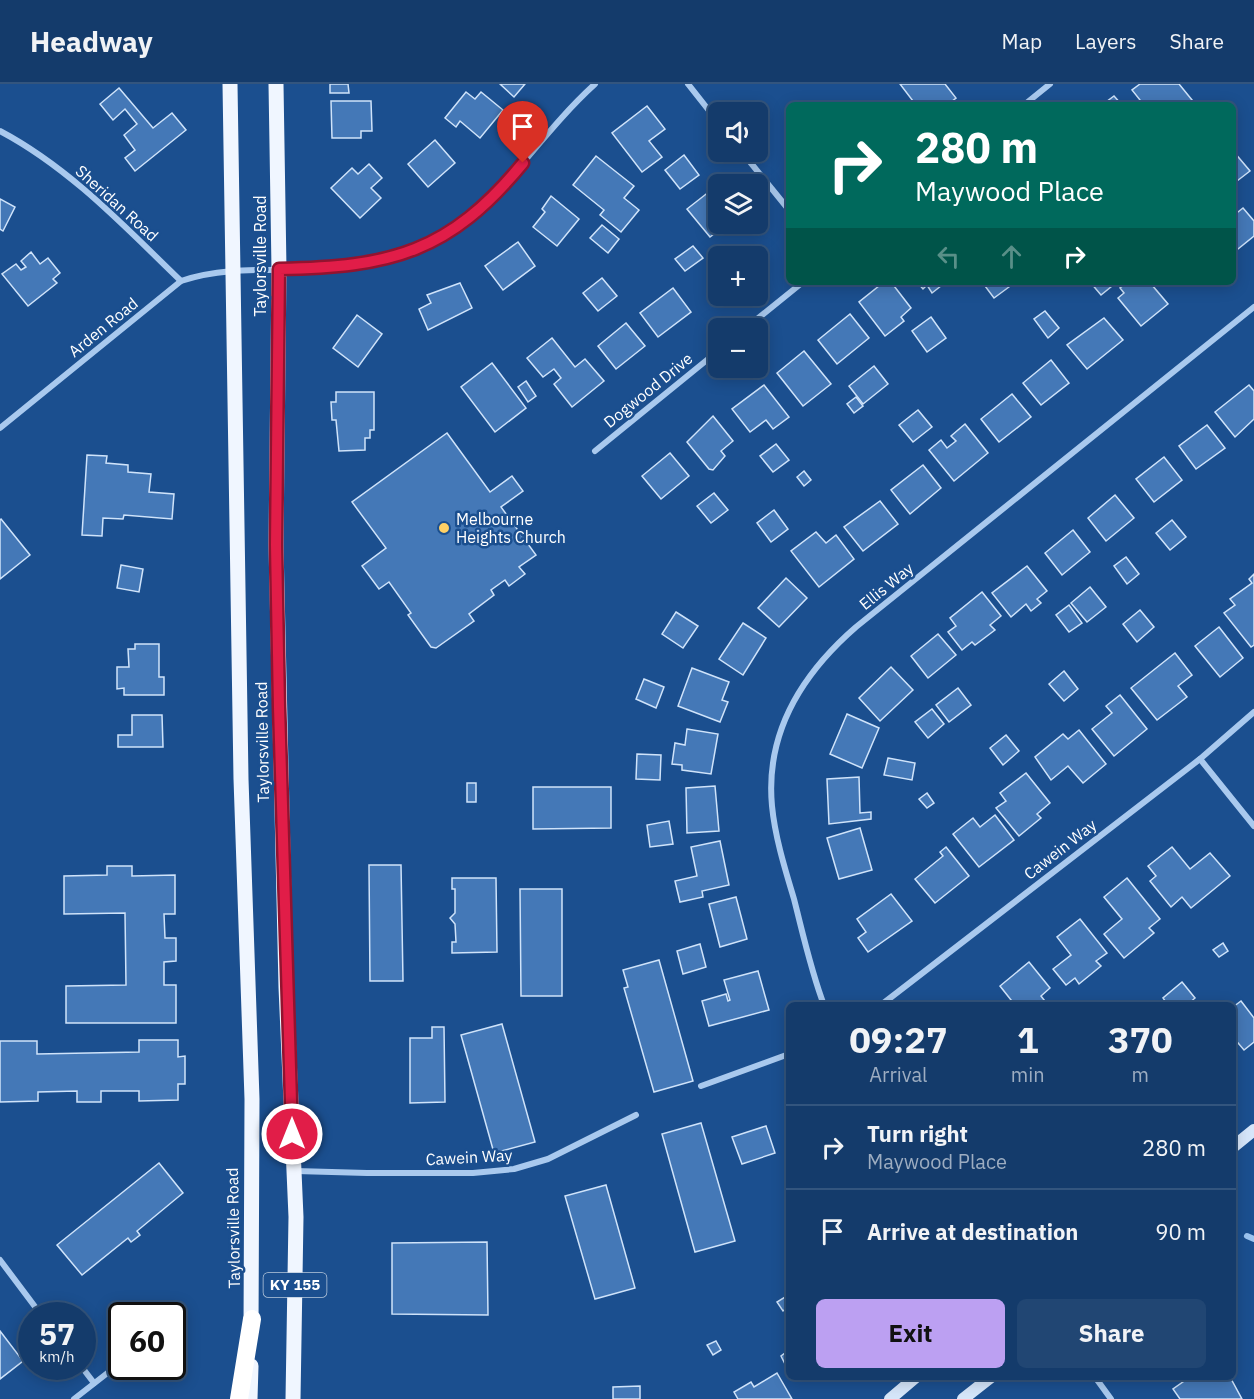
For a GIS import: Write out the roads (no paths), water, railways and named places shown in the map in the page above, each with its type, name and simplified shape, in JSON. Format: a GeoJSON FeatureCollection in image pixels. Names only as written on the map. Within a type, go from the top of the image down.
{"type":"FeatureCollection","features":[{"type":"Feature","properties":{"kind":"highway"},"geometry":{"type":"LineString","coordinates":[[239,1399],[252,1319]]}},
{"type":"Feature","properties":{"kind":"main road","name":"Taylorsville Road"},"geometry":{"type":"LineString","coordinates":[[230,84],[241,778],[252,1099],[250,1399]]}},
{"type":"Feature","properties":{"kind":"main road","name":"Taylorsville Road"},"geometry":{"type":"LineString","coordinates":[[276,84],[279,269],[276,545],[292,1170],[296,1217],[293,1399]]}},
{"type":"Feature","properties":{"kind":"street","name":"Arden Road"},"geometry":{"type":"LineString","coordinates":[[0,428],[181,281],[207,272],[335,268],[384,260],[432,241],[459,225],[493,197],[595,84]]}},
{"type":"Feature","properties":{"kind":"street"},"geometry":{"type":"LineString","coordinates":[[688,84],[708,109]]}},
{"type":"Feature","properties":{"kind":"street"},"geometry":{"type":"LineString","coordinates":[[1028,102],[1050,84]]}},
{"type":"Feature","properties":{"kind":"street","name":"Sheridan Road"},"geometry":{"type":"LineString","coordinates":[[0,131],[92,195],[181,281]]}},
{"type":"Feature","properties":{"kind":"street"},"geometry":{"type":"LineString","coordinates":[[750,162],[786,206]]}},
{"type":"Feature","properties":{"kind":"street"},"geometry":{"type":"LineString","coordinates":[[758,318],[799,285]]}},
{"type":"Feature","properties":{"kind":"street","name":"Ellis Way"},"geometry":{"type":"LineString","coordinates":[[823,1002],[778,843],[772,805],[773,764],[777,741],[784,720],[800,688],[831,649],[856,627],[1254,307]]}},
{"type":"Feature","properties":{"kind":"street","name":"Dogwood Drive"},"geometry":{"type":"LineString","coordinates":[[595,451],[708,359]]}},
{"type":"Feature","properties":{"kind":"street","name":"Cawein Way"},"geometry":{"type":"LineString","coordinates":[[885,1002],[1200,759],[1254,712]]}},
{"type":"Feature","properties":{"kind":"street"},"geometry":{"type":"LineString","coordinates":[[1200,759],[1254,826]]}},
{"type":"Feature","properties":{"kind":"street"},"geometry":{"type":"LineString","coordinates":[[701,1086],[786,1055]]}},
{"type":"Feature","properties":{"kind":"street","name":"Cawein Way"},"geometry":{"type":"LineString","coordinates":[[292,1170],[472,1173],[514,1169],[548,1159],[636,1115]]}},
{"type":"Feature","properties":{"kind":"street"},"geometry":{"type":"LineString","coordinates":[[1236,1145],[1254,1130]]}},
{"type":"Feature","properties":{"kind":"street"},"geometry":{"type":"LineString","coordinates":[[0,1260],[32,1302]]}},
{"type":"Feature","properties":{"kind":"street"},"geometry":{"type":"LineString","coordinates":[[74,1399],[108,1372]]}},
{"type":"Feature","properties":{"kind":"street"},"geometry":{"type":"LineString","coordinates":[[890,1399],[912,1380]]}},
{"type":"Feature","properties":{"kind":"street"},"geometry":{"type":"LineString","coordinates":[[963,1399],[987,1380]]}},
{"type":"Feature","properties":{"kind":"street"},"geometry":{"type":"LineString","coordinates":[[1097,1380],[1111,1399]]}},
{"type":"Feature","properties":{"kind":"waterway"},"geometry":{"type":"LineString","coordinates":[[1247,1236],[1254,1239]]}},
{"type":"Feature","properties":{"kind":"place","name":"Melbourne Heights Church"},"geometry":{"type":"Point","coordinates":[444,528]}}]}
